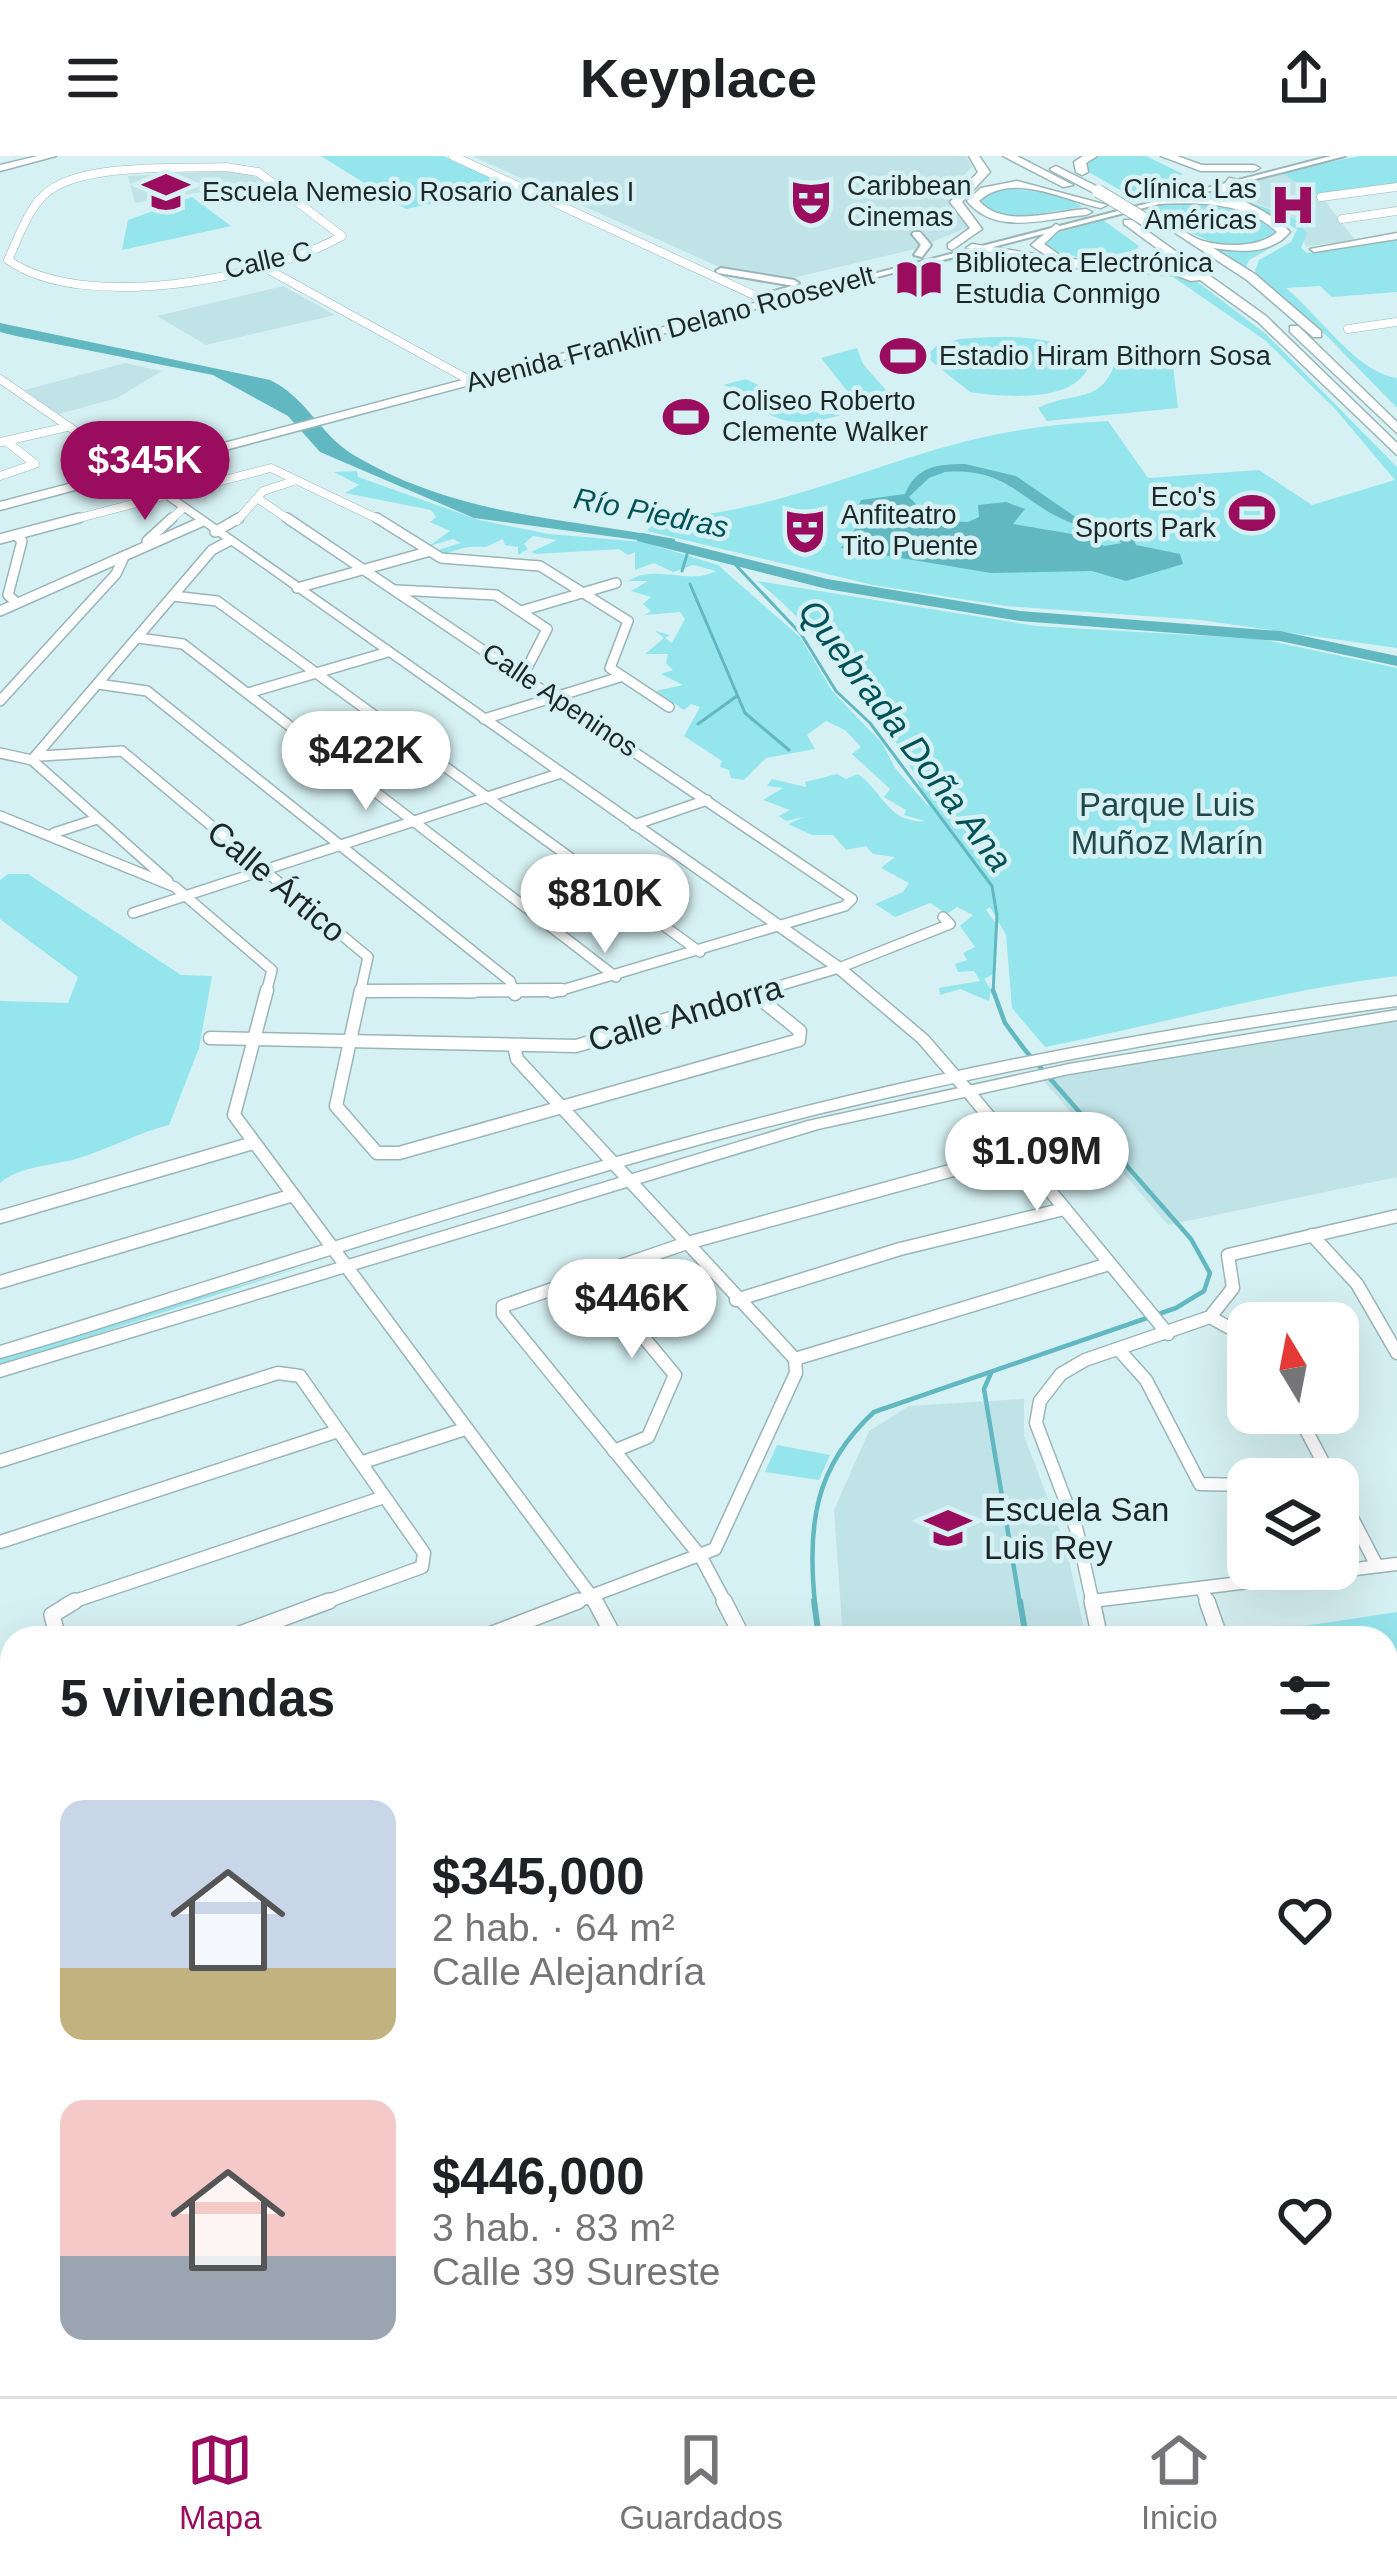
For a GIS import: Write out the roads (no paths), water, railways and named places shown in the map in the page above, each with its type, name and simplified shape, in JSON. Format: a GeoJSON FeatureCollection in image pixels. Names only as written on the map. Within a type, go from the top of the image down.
{"type":"FeatureCollection","features":[{"type":"Feature","properties":{"kind":"highway"},"geometry":{"type":"LineString","coordinates":[[1,169],[32,156]]}},
{"type":"Feature","properties":{"kind":"highway"},"geometry":{"type":"LineString","coordinates":[[1,169],[51,156]]}},
{"type":"Feature","properties":{"kind":"highway"},"geometry":{"type":"LineString","coordinates":[[978,156],[1074,196]]}},
{"type":"Feature","properties":{"kind":"highway"},"geometry":{"type":"LineString","coordinates":[[952,246],[976,229],[956,202],[984,172],[978,156]]}},
{"type":"Feature","properties":{"kind":"highway"},"geometry":{"type":"LineString","coordinates":[[1008,156],[1074,196]]}},
{"type":"Feature","properties":{"kind":"highway"},"geometry":{"type":"LineString","coordinates":[[1030,156],[1104,196],[1297,332],[1397,429]]}},
{"type":"Feature","properties":{"kind":"highway"},"geometry":{"type":"LineString","coordinates":[[1053,156],[1082,172],[1104,196],[1262,319],[1397,451]]}},
{"type":"Feature","properties":{"kind":"highway"},"geometry":{"type":"LineString","coordinates":[[1082,172],[1080,163],[1092,156]]}},
{"type":"Feature","properties":{"kind":"highway"},"geometry":{"type":"LineString","coordinates":[[1152,156],[1187,174],[1158,196]]}},
{"type":"Feature","properties":{"kind":"highway"},"geometry":{"type":"LineString","coordinates":[[1166,156],[1202,168],[1254,168]]}},
{"type":"Feature","properties":{"kind":"highway"},"geometry":{"type":"LineString","coordinates":[[1233,180],[1224,189],[1226,196],[1294,232],[1287,243],[1252,262],[1251,278]]}},
{"type":"Feature","properties":{"kind":"highway"},"geometry":{"type":"LineString","coordinates":[[1085,212],[1013,218],[983,212],[973,203],[978,194],[1006,186],[1104,196]]}},
{"type":"Feature","properties":{"kind":"highway"},"geometry":{"type":"LineString","coordinates":[[1140,221],[1191,238],[1250,248],[1274,242],[1284,232],[1274,222],[1220,202],[1158,196]]}},
{"type":"Feature","properties":{"kind":"highway"},"geometry":{"type":"LineString","coordinates":[[1056,227],[1038,240],[1041,250],[1062,259],[1096,262],[1137,254],[1141,244],[1128,232],[1140,221]]}},
{"type":"Feature","properties":{"kind":"highway"},"geometry":{"type":"LineString","coordinates":[[1191,238],[1251,278],[1345,361],[1368,400]]}},
{"type":"Feature","properties":{"kind":"highway"},"geometry":{"type":"LineString","coordinates":[[972,248],[1083,265],[1171,267],[1262,319]]}},
{"type":"Feature","properties":{"kind":"main road","name":"Avenida Franklin Delano Roosevelt"},"geometry":{"type":"LineString","coordinates":[[0,506],[326,414],[1056,227],[1310,156]]}},
{"type":"Feature","properties":{"kind":"main road","name":"Avenida Franklin Delano Roosevelt"},"geometry":{"type":"LineString","coordinates":[[466,378],[734,312],[819,282],[1085,212],[1341,156]]}},
{"type":"Feature","properties":{"kind":"main road"},"geometry":{"type":"LineString","coordinates":[[916,234],[926,245],[919,255]]}},
{"type":"Feature","properties":{"kind":"main road"},"geometry":{"type":"LineString","coordinates":[[722,272],[781,283],[819,282]]}},
{"type":"Feature","properties":{"kind":"main road","name":"Avenida Franklin Delano Roosevelt"},"geometry":{"type":"LineString","coordinates":[[0,496],[128,468]]}},
{"type":"Feature","properties":{"kind":"main road"},"geometry":{"type":"LineString","coordinates":[[0,1371],[338,1258],[618,1172],[962,1083],[1397,1000]]}},
{"type":"Feature","properties":{"kind":"main road"},"geometry":{"type":"LineString","coordinates":[[1063,1063],[1397,1016]]}},
{"type":"Feature","properties":{"kind":"main road"},"geometry":{"type":"LineString","coordinates":[[0,1352],[338,1258]]}},
{"type":"Feature","properties":{"kind":"street"},"geometry":{"type":"LineString","coordinates":[[178,156],[181,170]]}},
{"type":"Feature","properties":{"kind":"street"},"geometry":{"type":"LineString","coordinates":[[453,156],[771,300]]}},
{"type":"Feature","properties":{"kind":"street"},"geometry":{"type":"LineString","coordinates":[[467,156],[722,272],[771,300]]}},
{"type":"Feature","properties":{"kind":"street","name":"Calle C"},"geometry":{"type":"LineString","coordinates":[[181,170],[258,172],[342,236],[330,245],[259,264],[91,289],[34,281],[16,272],[8,260],[51,188],[88,177],[181,170]]}},
{"type":"Feature","properties":{"kind":"street"},"geometry":{"type":"LineString","coordinates":[[1321,197],[1397,187]]}},
{"type":"Feature","properties":{"kind":"street"},"geometry":{"type":"LineString","coordinates":[[1365,191],[1397,210]]}},
{"type":"Feature","properties":{"kind":"street"},"geometry":{"type":"LineString","coordinates":[[1342,219],[1397,210]]}},
{"type":"Feature","properties":{"kind":"street"},"geometry":{"type":"LineString","coordinates":[[1314,249],[1397,236]]}},
{"type":"Feature","properties":{"kind":"street"},"geometry":{"type":"LineString","coordinates":[[259,264],[466,378]]}},
{"type":"Feature","properties":{"kind":"street"},"geometry":{"type":"LineString","coordinates":[[1348,329],[1397,322]]}},
{"type":"Feature","properties":{"kind":"street"},"geometry":{"type":"LineString","coordinates":[[0,379],[783,928],[902,1019],[962,1083],[1164,1329]]}},
{"type":"Feature","properties":{"kind":"street"},"geometry":{"type":"LineString","coordinates":[[3,442],[68,427]]}},
{"type":"Feature","properties":{"kind":"street"},"geometry":{"type":"LineString","coordinates":[[0,476],[34,465],[3,442]]}},
{"type":"Feature","properties":{"kind":"street"},"geometry":{"type":"LineString","coordinates":[[0,539],[266,468],[372,515],[427,552]]}},
{"type":"Feature","properties":{"kind":"street"},"geometry":{"type":"LineString","coordinates":[[215,532],[230,527],[257,498],[293,481]]}},
{"type":"Feature","properties":{"kind":"street","name":"Calle Apeninos"},"geometry":{"type":"LineString","coordinates":[[257,498],[850,895],[845,906],[783,928]]}},
{"type":"Feature","properties":{"kind":"street"},"geometry":{"type":"LineString","coordinates":[[142,546],[170,514],[182,508]]}},
{"type":"Feature","properties":{"kind":"street"},"geometry":{"type":"LineString","coordinates":[[0,610],[201,522]]}},
{"type":"Feature","properties":{"kind":"street"},"geometry":{"type":"LineString","coordinates":[[16,535],[22,542],[8,595],[16,603]]}},
{"type":"Feature","properties":{"kind":"street"},"geometry":{"type":"LineString","coordinates":[[36,758],[215,546],[229,541]]}},
{"type":"Feature","properties":{"kind":"street"},"geometry":{"type":"LineString","coordinates":[[297,588],[427,552],[541,566],[628,621],[610,668],[669,707]]}},
{"type":"Feature","properties":{"kind":"street"},"geometry":{"type":"LineString","coordinates":[[0,701],[116,574],[123,559]]}},
{"type":"Feature","properties":{"kind":"street"},"geometry":{"type":"LineString","coordinates":[[520,611],[616,583]]}},
{"type":"Feature","properties":{"kind":"street"},"geometry":{"type":"LineString","coordinates":[[396,590],[496,595],[547,629],[523,676]]}},
{"type":"Feature","properties":{"kind":"street"},"geometry":{"type":"LineString","coordinates":[[172,596],[217,601],[700,952]]}},
{"type":"Feature","properties":{"kind":"street"},"geometry":{"type":"LineString","coordinates":[[137,638],[183,644],[616,977]]}},
{"type":"Feature","properties":{"kind":"street"},"geometry":{"type":"LineString","coordinates":[[248,693],[388,652]]}},
{"type":"Feature","properties":{"kind":"street"},"geometry":{"type":"LineString","coordinates":[[484,719],[620,677]]}},
{"type":"Feature","properties":{"kind":"street"},"geometry":{"type":"LineString","coordinates":[[98,684],[147,691],[510,981],[515,994]]}},
{"type":"Feature","properties":{"kind":"street","name":"Calle Ártico"},"geometry":{"type":"LineString","coordinates":[[36,758],[118,749],[368,957],[364,991]]}},
{"type":"Feature","properties":{"kind":"street"},"geometry":{"type":"LineString","coordinates":[[0,753],[36,758],[97,819],[272,970],[234,1115],[608,1626]]}},
{"type":"Feature","properties":{"kind":"street"},"geometry":{"type":"LineString","coordinates":[[133,913],[180,891],[265,870],[561,773]]}},
{"type":"Feature","properties":{"kind":"street"},"geometry":{"type":"LineString","coordinates":[[634,825],[707,800]]}},
{"type":"Feature","properties":{"kind":"street"},"geometry":{"type":"LineString","coordinates":[[0,816],[54,833],[180,891]]}},
{"type":"Feature","properties":{"kind":"street"},"geometry":{"type":"LineString","coordinates":[[54,833],[97,819]]}},
{"type":"Feature","properties":{"kind":"street","name":"Calle Andorra"},"geometry":{"type":"LineString","coordinates":[[210,1038],[576,1046],[839,968],[950,924],[943,917]]}},
{"type":"Feature","properties":{"kind":"street"},"geometry":{"type":"LineString","coordinates":[[754,994],[802,1035],[792,1042],[559,1104],[399,1153],[372,1150],[336,1106],[364,991],[548,994],[783,928]]}},
{"type":"Feature","properties":{"kind":"street"},"geometry":{"type":"LineString","coordinates":[[514,1046],[518,1059],[618,1172],[795,1359],[796,1373],[715,1549],[515,1626]]}},
{"type":"Feature","properties":{"kind":"street"},"geometry":{"type":"LineString","coordinates":[[0,1216],[253,1143]]}},
{"type":"Feature","properties":{"kind":"street"},"geometry":{"type":"LineString","coordinates":[[736,1626],[701,1557],[502,1310],[515,1298],[684,1244],[1018,1152]]}},
{"type":"Feature","properties":{"kind":"street"},"geometry":{"type":"LineString","coordinates":[[0,1282],[290,1196]]}},
{"type":"Feature","properties":{"kind":"street"},"geometry":{"type":"LineString","coordinates":[[736,1300],[899,1249],[1064,1209]]}},
{"type":"Feature","properties":{"kind":"street"},"geometry":{"type":"LineString","coordinates":[[1097,1626],[1077,1531],[1036,1423],[1040,1401],[1061,1374],[1164,1329],[1210,1317],[1229,1297],[1234,1276],[1228,1255],[1397,1216]]}},
{"type":"Feature","properties":{"kind":"street"},"geometry":{"type":"LineString","coordinates":[[1312,1235],[1357,1284],[1397,1353]]}},
{"type":"Feature","properties":{"kind":"street"},"geometry":{"type":"LineString","coordinates":[[795,1359],[1109,1264]]}},
{"type":"Feature","properties":{"kind":"street"},"geometry":{"type":"LineString","coordinates":[[591,1274],[675,1375],[648,1438],[614,1451]]}},
{"type":"Feature","properties":{"kind":"street"},"geometry":{"type":"LineString","coordinates":[[1210,1317],[1227,1326]]}},
{"type":"Feature","properties":{"kind":"street"},"geometry":{"type":"LineString","coordinates":[[1119,1350],[1146,1380],[1201,1484],[1227,1486]]}},
{"type":"Feature","properties":{"kind":"street"},"geometry":{"type":"LineString","coordinates":[[0,1461],[286,1372],[300,1376],[424,1553],[417,1568],[261,1626]]}},
{"type":"Feature","properties":{"kind":"street"},"geometry":{"type":"LineString","coordinates":[[363,1462],[465,1429]]}},
{"type":"Feature","properties":{"kind":"street"},"geometry":{"type":"LineString","coordinates":[[0,1542],[338,1432]]}},
{"type":"Feature","properties":{"kind":"street"},"geometry":{"type":"LineString","coordinates":[[54,1626],[52,1615],[67,1604],[384,1497]]}},
{"type":"Feature","properties":{"kind":"street"},"geometry":{"type":"LineString","coordinates":[[1359,1531],[1377,1566]]}},
{"type":"Feature","properties":{"kind":"street"},"geometry":{"type":"LineString","coordinates":[[1092,1601],[1397,1564]]}},
{"type":"Feature","properties":{"kind":"street"},"geometry":{"type":"LineString","coordinates":[[1202,1588],[1216,1626]]}},
{"type":"Feature","properties":{"kind":"waterway","name":"Río Piedras"},"geometry":{"type":"LineString","coordinates":[[643,538],[827,584],[1020,616],[1280,636],[1397,661]]}},
{"type":"Feature","properties":{"kind":"waterway"},"geometry":{"type":"LineString","coordinates":[[682,571],[689,548]]}},
{"type":"Feature","properties":{"kind":"waterway","name":"Quebrada Doña Ana"},"geometry":{"type":"LineString","coordinates":[[731,560],[801,634],[836,691],[870,723],[992,886],[997,916],[993,990]]}},
{"type":"Feature","properties":{"kind":"waterway"},"geometry":{"type":"LineString","coordinates":[[690,584],[745,713],[789,750]]}},
{"type":"Feature","properties":{"kind":"waterway"},"geometry":{"type":"LineString","coordinates":[[698,724],[737,696]]}},
{"type":"Feature","properties":{"kind":"waterway","name":"Quebrada Doña Ana"},"geometry":{"type":"LineString","coordinates":[[815,1604],[812,1549],[819,1499],[838,1454],[874,1412],[1176,1308],[1204,1291],[1210,1273],[1191,1239],[1025,1050],[1005,1023],[993,990]]}},
{"type":"Feature","properties":{"kind":"waterway"},"geometry":{"type":"LineString","coordinates":[[991,1373],[984,1389],[1020,1604]]}},
{"type":"Feature","properties":{"kind":"waterway","name":"Quebrada Doña Ana"},"geometry":{"type":"LineString","coordinates":[[814,1601],[817,1626]]}},
{"type":"Feature","properties":{"kind":"waterway"},"geometry":{"type":"LineString","coordinates":[[1020,1601],[1024,1626]]}},
{"type":"Feature","properties":{"kind":"place","name":"Escuela Nemesio Rosario Canales I"},"geometry":{"type":"Point","coordinates":[166,192]}},
{"type":"Feature","properties":{"kind":"place","name":"Caribbean Cinemas"},"geometry":{"type":"Point","coordinates":[811,202]}},
{"type":"Feature","properties":{"kind":"place","name":"Clínica Las Américas"},"geometry":{"type":"Point","coordinates":[1293,205]}},
{"type":"Feature","properties":{"kind":"place","name":"Biblioteca Electrónica Estudia Conmigo"},"geometry":{"type":"Point","coordinates":[919,279]}},
{"type":"Feature","properties":{"kind":"place","name":"Estadio Hiram Bithorn Sosa"},"geometry":{"type":"Point","coordinates":[903,356]}},
{"type":"Feature","properties":{"kind":"place","name":"Coliseo Roberto Clemente Walker"},"geometry":{"type":"Point","coordinates":[686,417]}},
{"type":"Feature","properties":{"kind":"place","name":"Eco's Sports Park"},"geometry":{"type":"Point","coordinates":[1252,513]}},
{"type":"Feature","properties":{"kind":"place","name":"Anfiteatro Tito Puente"},"geometry":{"type":"Point","coordinates":[805,531]}},
{"type":"Feature","properties":{"kind":"place","name":"Escuela San Luis Rey"},"geometry":{"type":"Point","coordinates":[948,1528]}},
{"type":"Feature","properties":{"kind":"park label","name":"Parque Luis Muñoz Marín"},"geometry":{"type":"Point","coordinates":[1167,823]}}]}
